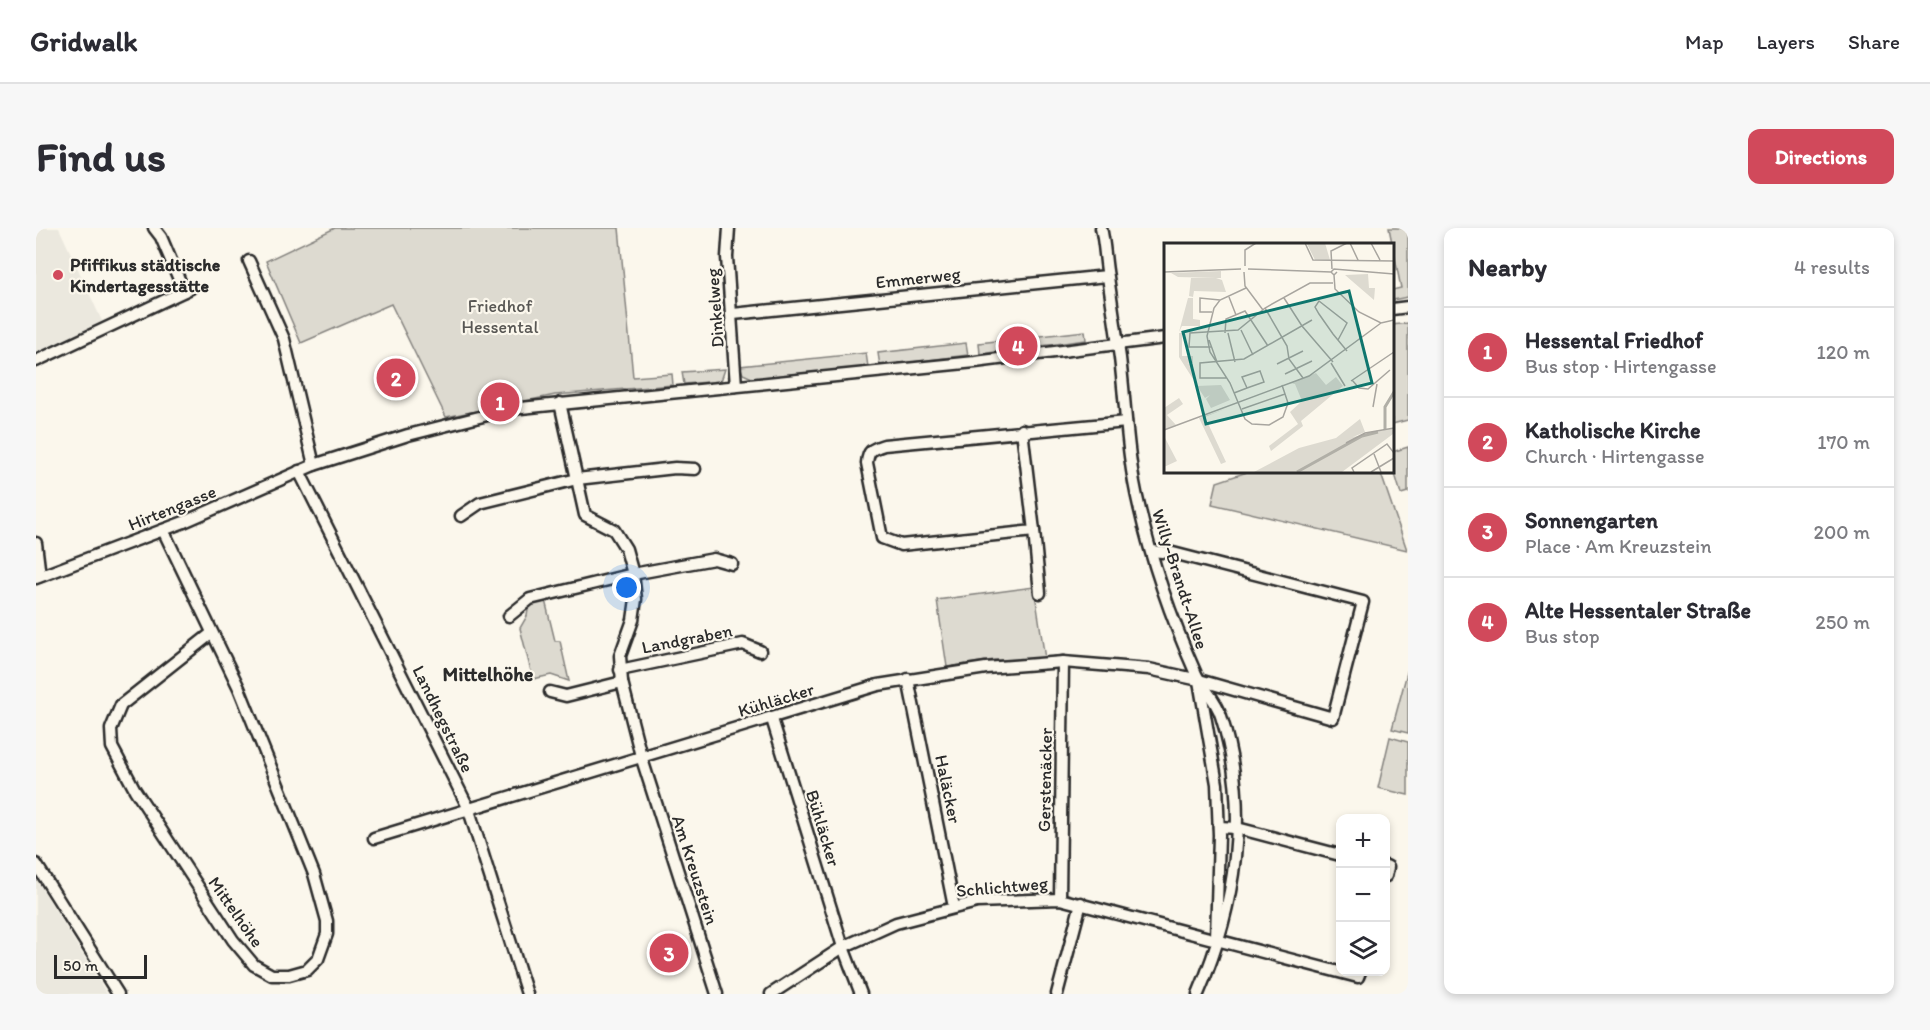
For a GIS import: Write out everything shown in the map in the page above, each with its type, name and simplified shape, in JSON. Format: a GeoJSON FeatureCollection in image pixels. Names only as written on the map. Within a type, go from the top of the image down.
{"type":"FeatureCollection","features":[{"type":"Feature","properties":{"kind":"street"},"geometry":{"type":"LineString","coordinates":[[36,361],[188,290],[161,237],[154,228]]}},
{"type":"Feature","properties":{"kind":"street","name":"Dinkelweg"},"geometry":{"type":"LineString","coordinates":[[729,228],[727,257],[733,314],[736,386]]}},
{"type":"Feature","properties":{"kind":"street"},"geometry":{"type":"LineString","coordinates":[[1101,228],[1118,344]]}},
{"type":"Feature","properties":{"kind":"street"},"geometry":{"type":"LineString","coordinates":[[249,261],[284,339],[314,465]]}},
{"type":"Feature","properties":{"kind":"street","name":"Emmerweg"},"geometry":{"type":"LineString","coordinates":[[733,314],[1107,276]]}},
{"type":"Feature","properties":{"kind":"street"},"geometry":{"type":"LineString","coordinates":[[1393,309],[1408,307]]}},
{"type":"Feature","properties":{"kind":"street","name":"Hirtengasse"},"geometry":{"type":"LineString","coordinates":[[36,543],[38,577],[163,530],[314,465],[408,435],[511,409],[975,362],[1164,338]]}},
{"type":"Feature","properties":{"kind":"street","name":"Willy-Brandt-Allee"},"geometry":{"type":"LineString","coordinates":[[1118,344],[1129,460],[1151,551],[1182,642],[1199,680],[1213,696],[1221,714],[1235,784],[1238,828],[1234,879],[1227,915],[1216,939],[1198,994]]}},
{"type":"Feature","properties":{"kind":"street","name":"Landgraben"},"geometry":{"type":"LineString","coordinates":[[560,403],[585,515],[614,530],[626,549],[633,574],[636,599],[633,620],[620,656],[620,670],[642,756]]}},
{"type":"Feature","properties":{"kind":"street"},"geometry":{"type":"LineString","coordinates":[[1034,531],[901,545],[892,544],[882,537],[867,463],[868,454],[872,449],[884,445],[1022,430],[1126,422]]}},
{"type":"Feature","properties":{"kind":"street"},"geometry":{"type":"LineString","coordinates":[[1022,430],[1040,592]]}},
{"type":"Feature","properties":{"kind":"street"},"geometry":{"type":"LineString","coordinates":[[461,516],[480,503],[577,479],[675,468],[695,469]]}},
{"type":"Feature","properties":{"kind":"street","name":"Landhegstraße"},"geometry":{"type":"LineString","coordinates":[[299,471],[468,807],[527,994]]}},
{"type":"Feature","properties":{"kind":"street","name":"Mittelhöhe"},"geometry":{"type":"LineString","coordinates":[[163,530],[239,688],[314,874],[327,921],[327,934],[318,959],[307,970],[289,975],[272,975],[254,965],[233,940],[135,790],[112,747],[111,729],[121,705],[212,633]]}},
{"type":"Feature","properties":{"kind":"street","name":"Kühläcker"},"geometry":{"type":"LineString","coordinates":[[374,837],[468,807],[772,719],[878,685],[986,668],[1063,662],[1116,665],[1199,680],[1333,718],[1363,602],[1173,553],[1151,551]]}},
{"type":"Feature","properties":{"kind":"street"},"geometry":{"type":"LineString","coordinates":[[509,616],[530,599],[633,574],[714,559],[732,564]]}},
{"type":"Feature","properties":{"kind":"street","name":"Landgraben"},"geometry":{"type":"LineString","coordinates":[[620,670],[743,644],[760,651]]}},
{"type":"Feature","properties":{"kind":"street","name":"Gerstenäcker"},"geometry":{"type":"LineString","coordinates":[[1060,899],[1063,662]]}},
{"type":"Feature","properties":{"kind":"street","name":"Haläcker"},"geometry":{"type":"LineString","coordinates":[[908,679],[954,907]]}},
{"type":"Feature","properties":{"kind":"street","name":"Willy-Brandt-Allee"},"geometry":{"type":"LineString","coordinates":[[1199,680],[1200,702],[1217,784],[1219,827],[1216,939]]}},
{"type":"Feature","properties":{"kind":"street"},"geometry":{"type":"LineString","coordinates":[[550,692],[566,696],[622,682]]}},
{"type":"Feature","properties":{"kind":"street","name":"Bühläcker"},"geometry":{"type":"LineString","coordinates":[[772,719],[843,947],[861,994]]}},
{"type":"Feature","properties":{"kind":"street","name":"Am Kreuzstein"},"geometry":{"type":"LineString","coordinates":[[642,756],[717,994]]}},
{"type":"Feature","properties":{"kind":"street"},"geometry":{"type":"LineString","coordinates":[[1219,827],[1238,828],[1336,854]]}},
{"type":"Feature","properties":{"kind":"street"},"geometry":{"type":"LineString","coordinates":[[36,864],[118,994]]}},
{"type":"Feature","properties":{"kind":"street","name":"Schlichtweg"},"geometry":{"type":"LineString","coordinates":[[771,994],[843,947],[896,923],[977,902],[1060,899],[1082,903],[1336,971]]}},
{"type":"Feature","properties":{"kind":"street"},"geometry":{"type":"LineString","coordinates":[[1057,994],[1082,903]]}},
{"type":"Feature","properties":{"kind":"shaded area","name":"Pfiffikus städtische Kindertagesstätte"},"geometry":{"type":"Polygon","coordinates":[[[36,228],[59,228],[102,321],[36,353],[36,228]]]}},
{"type":"Feature","properties":{"kind":"shaded area"},"geometry":{"type":"Polygon","coordinates":[[[36,879],[107,994],[36,994],[36,879]]]}},
{"type":"Feature","properties":{"kind":"green space","name":"Friedhof Hessental"},"geometry":{"type":"Polygon","coordinates":[[[335,228],[619,228],[633,377],[672,374],[673,385],[555,395],[446,417],[391,304],[301,343],[266,261],[335,228]]]}},
{"type":"Feature","properties":{"kind":"green space"},"geometry":{"type":"Polygon","coordinates":[[[1389,228],[1408,228],[1408,297],[1393,300],[1393,290],[1401,288],[1389,228]]]}},
{"type":"Feature","properties":{"kind":"green space"},"geometry":{"type":"Polygon","coordinates":[[[1408,323],[1408,420],[1393,424],[1393,325],[1408,323]]]}},
{"type":"Feature","properties":{"kind":"green space"},"geometry":{"type":"Polygon","coordinates":[[[1085,331],[1086,340],[980,354],[979,343],[1085,331]]]}},
{"type":"Feature","properties":{"kind":"green space"},"geometry":{"type":"Polygon","coordinates":[[[966,343],[968,355],[880,366],[878,353],[966,343]]]}},
{"type":"Feature","properties":{"kind":"green space"},"geometry":{"type":"Polygon","coordinates":[[[866,353],[868,367],[752,378],[743,374],[740,366],[866,353]]]}},
{"type":"Feature","properties":{"kind":"green space"},"geometry":{"type":"Polygon","coordinates":[[[725,369],[721,381],[684,384],[682,372],[725,369]]]}},
{"type":"Feature","properties":{"kind":"green space"},"geometry":{"type":"Polygon","coordinates":[[[1408,447],[1408,492],[1401,494],[1393,467],[1393,452],[1408,447]]]}},
{"type":"Feature","properties":{"kind":"green space"},"geometry":{"type":"Polygon","coordinates":[[[1247,472],[1380,472],[1407,550],[1212,504],[1217,482],[1247,472]]]}},
{"type":"Feature","properties":{"kind":"green space"},"geometry":{"type":"Polygon","coordinates":[[[1034,587],[1045,659],[994,660],[947,667],[937,600],[1034,587]]]}},
{"type":"Feature","properties":{"kind":"green space"},"geometry":{"type":"Polygon","coordinates":[[[545,600],[555,641],[560,641],[569,681],[551,675],[533,679],[520,628],[527,616],[529,604],[545,600]]]}},
{"type":"Feature","properties":{"kind":"green space"},"geometry":{"type":"Polygon","coordinates":[[[1408,669],[1408,733],[1392,729],[1408,669]]]}},
{"type":"Feature","properties":{"kind":"green space"},"geometry":{"type":"Polygon","coordinates":[[[1390,737],[1408,742],[1408,795],[1378,788],[1390,737]]]}},
{"type":"Feature","properties":{"kind":"place","name":"Pfiffikus städtische Kindertagesstätte"},"geometry":{"type":"Point","coordinates":[58,275]}},
{"type":"Feature","properties":{"kind":"place","name":"Alte Hessentaler Straße"},"geometry":{"type":"Point","coordinates":[1018,346]}},
{"type":"Feature","properties":{"kind":"place","name":"Katholische Kirche"},"geometry":{"type":"Point","coordinates":[396,378]}},
{"type":"Feature","properties":{"kind":"place","name":"Hessental Friedhof"},"geometry":{"type":"Point","coordinates":[500,402]}},
{"type":"Feature","properties":{"kind":"place","name":"Sonnengarten"},"geometry":{"type":"Point","coordinates":[669,953]}},
{"type":"Feature","properties":{"kind":"district","name":"Mittelhöhe"},"geometry":{"type":"Point","coordinates":[488,674]}}]}
